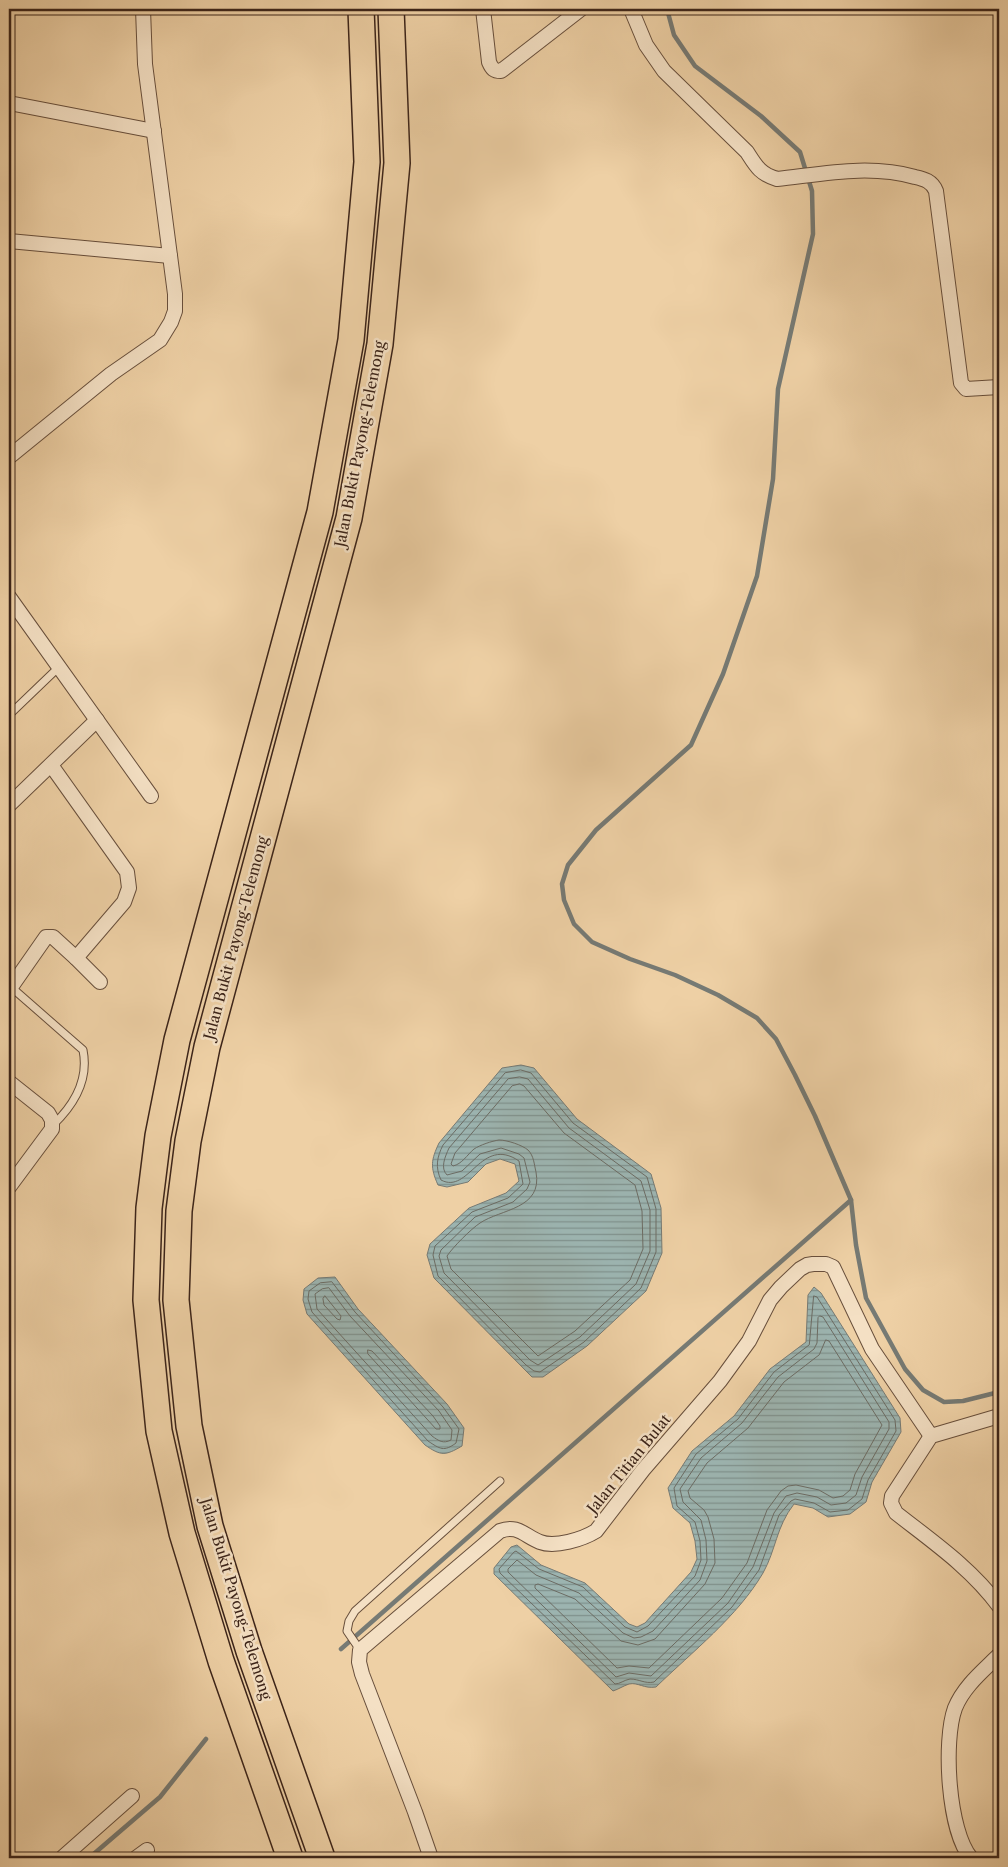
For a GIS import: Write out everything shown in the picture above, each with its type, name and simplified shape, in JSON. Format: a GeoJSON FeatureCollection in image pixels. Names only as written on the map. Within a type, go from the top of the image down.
{"type":"FeatureCollection","features":[{"type":"Feature","properties":{"kind":"highway","name":"Jalan Bukit Payong-Telemong"},"geometry":{"type":"LineString","coordinates":[[290,1858],[221,1661],[182,1533],[159,1431],[146,1300],[149,1218],[158,1136],[178,1040],[320,512],[351,340],[367,162],[361,9]]}},
{"type":"Feature","properties":{"kind":"highway","name":"Jalan Bukit Payong-Telemong"},"geometry":{"type":"LineString","coordinates":[[322,1858],[249,1651],[210,1526],[204,1499],[189,1426],[176,1300],[179,1211],[188,1141],[207,1047],[349,518],[380,344],[397,164],[391,9]]}},
{"type":"Feature","properties":{"kind":"street"},"geometry":{"type":"LineString","coordinates":[[9,457],[111,374],[149,349],[166,333],[175,311],[170,256],[145,64],[143,9]]}},
{"type":"Feature","properties":{"kind":"street"},"geometry":{"type":"LineString","coordinates":[[483,9],[489,62],[496,71],[501,71],[581,9]]}},
{"type":"Feature","properties":{"kind":"street"},"geometry":{"type":"LineString","coordinates":[[631,9],[646,45],[664,71],[747,152],[756,166],[765,175],[777,179],[828,172],[895,171],[933,184],[936,191],[960,384],[966,389],[999,387]]}},
{"type":"Feature","properties":{"kind":"street"},"geometry":{"type":"LineString","coordinates":[[9,103],[154,131]]}},
{"type":"Feature","properties":{"kind":"street"},"geometry":{"type":"LineString","coordinates":[[9,241],[170,256]]}},
{"type":"Feature","properties":{"kind":"street"},"geometry":{"type":"LineString","coordinates":[[9,597],[13,615],[59,667],[151,796]]}},
{"type":"Feature","properties":{"kind":"street"},"geometry":{"type":"LineString","coordinates":[[9,805],[97,720]]}},
{"type":"Feature","properties":{"kind":"street"},"geometry":{"type":"LineString","coordinates":[[50,765],[127,872],[129,882],[128,893],[124,902],[76,958]]}},
{"type":"Feature","properties":{"kind":"street"},"geometry":{"type":"LineString","coordinates":[[10,989],[44,939],[48,936],[53,937],[100,982]]}},
{"type":"Feature","properties":{"kind":"street"},"geometry":{"type":"LineString","coordinates":[[9,1082],[51,1119],[52,1129],[13,1172],[9,1188]]}},
{"type":"Feature","properties":{"kind":"street","name":"Jalan Titian Bulat"},"geometry":{"type":"LineString","coordinates":[[360,1650],[500,1531],[510,1528],[518,1530],[538,1541],[549,1544],[586,1537],[596,1531],[643,1470],[720,1381],[748,1341],[770,1300],[800,1269],[807,1266],[826,1264],[833,1267],[872,1349],[931,1436]]}},
{"type":"Feature","properties":{"kind":"street"},"geometry":{"type":"LineString","coordinates":[[999,1416],[931,1436],[892,1496],[892,1509],[955,1558],[984,1586],[999,1606]]}},
{"type":"Feature","properties":{"kind":"street"},"geometry":{"type":"LineString","coordinates":[[360,1650],[359,1662],[367,1687],[431,1858]]}},
{"type":"Feature","properties":{"kind":"street"},"geometry":{"type":"LineString","coordinates":[[971,1858],[961,1842],[950,1794],[950,1729],[955,1708],[966,1689],[999,1655]]}},
{"type":"Feature","properties":{"kind":"street"},"geometry":{"type":"LineString","coordinates":[[62,1858],[87,1838],[132,1796]]}},
{"type":"Feature","properties":{"kind":"street"},"geometry":{"type":"LineString","coordinates":[[136,1858],[147,1850]]}},
{"type":"Feature","properties":{"kind":"lane"},"geometry":{"type":"LineString","coordinates":[[9,715],[59,667]]}},
{"type":"Feature","properties":{"kind":"lane"},"geometry":{"type":"LineString","coordinates":[[10,989],[57,1026],[82,1050],[84,1073],[79,1089],[69,1108],[51,1119]]}},
{"type":"Feature","properties":{"kind":"lane"},"geometry":{"type":"LineString","coordinates":[[360,1650],[347,1630],[349,1621],[355,1611],[500,1481]]}},
{"type":"Feature","properties":{"kind":"water"},"geometry":{"type":"Polygon","coordinates":[[[521,1065],[534,1068],[577,1119],[651,1174],[661,1208],[662,1253],[646,1291],[587,1346],[543,1377],[532,1377],[434,1278],[427,1255],[430,1244],[469,1208],[506,1193],[519,1181],[515,1164],[500,1159],[486,1164],[468,1182],[447,1187],[438,1185],[432,1164],[439,1143],[502,1068],[521,1065]]]}},
{"type":"Feature","properties":{"kind":"water"},"geometry":{"type":"Polygon","coordinates":[[[335,1277],[358,1309],[447,1404],[464,1428],[462,1446],[451,1452],[439,1453],[425,1445],[307,1314],[303,1300],[304,1289],[318,1278],[335,1277]]]}},
{"type":"Feature","properties":{"kind":"water"},"geometry":{"type":"Polygon","coordinates":[[[814,1287],[821,1293],[900,1418],[901,1432],[872,1482],[866,1502],[850,1514],[828,1517],[813,1508],[794,1504],[783,1521],[763,1573],[753,1589],[728,1619],[656,1687],[632,1684],[613,1691],[494,1574],[494,1568],[511,1547],[517,1545],[541,1565],[585,1583],[629,1624],[637,1627],[645,1623],[691,1572],[697,1559],[690,1523],[673,1508],[668,1488],[692,1451],[734,1416],[770,1369],[806,1342],[808,1295],[814,1287]]]}},
{"type":"Feature","properties":{"kind":"waterway"},"geometry":{"type":"LineString","coordinates":[[667,9],[674,35],[695,66],[761,116],[800,152],[812,191],[813,234],[778,389],[773,479],[757,576],[723,674],[691,745],[596,830],[568,865],[562,884],[564,900],[574,924],[592,942],[630,959],[675,975],[718,995],[757,1018],[776,1039],[815,1116],[851,1200],[856,1245],[866,1298],[905,1369],[923,1390],[944,1402],[963,1401],[999,1392]]}},
{"type":"Feature","properties":{"kind":"waterway"},"geometry":{"type":"LineString","coordinates":[[341,1649],[851,1200]]}},
{"type":"Feature","properties":{"kind":"waterway"},"geometry":{"type":"LineString","coordinates":[[89,1858],[160,1797],[206,1739]]}}]}
